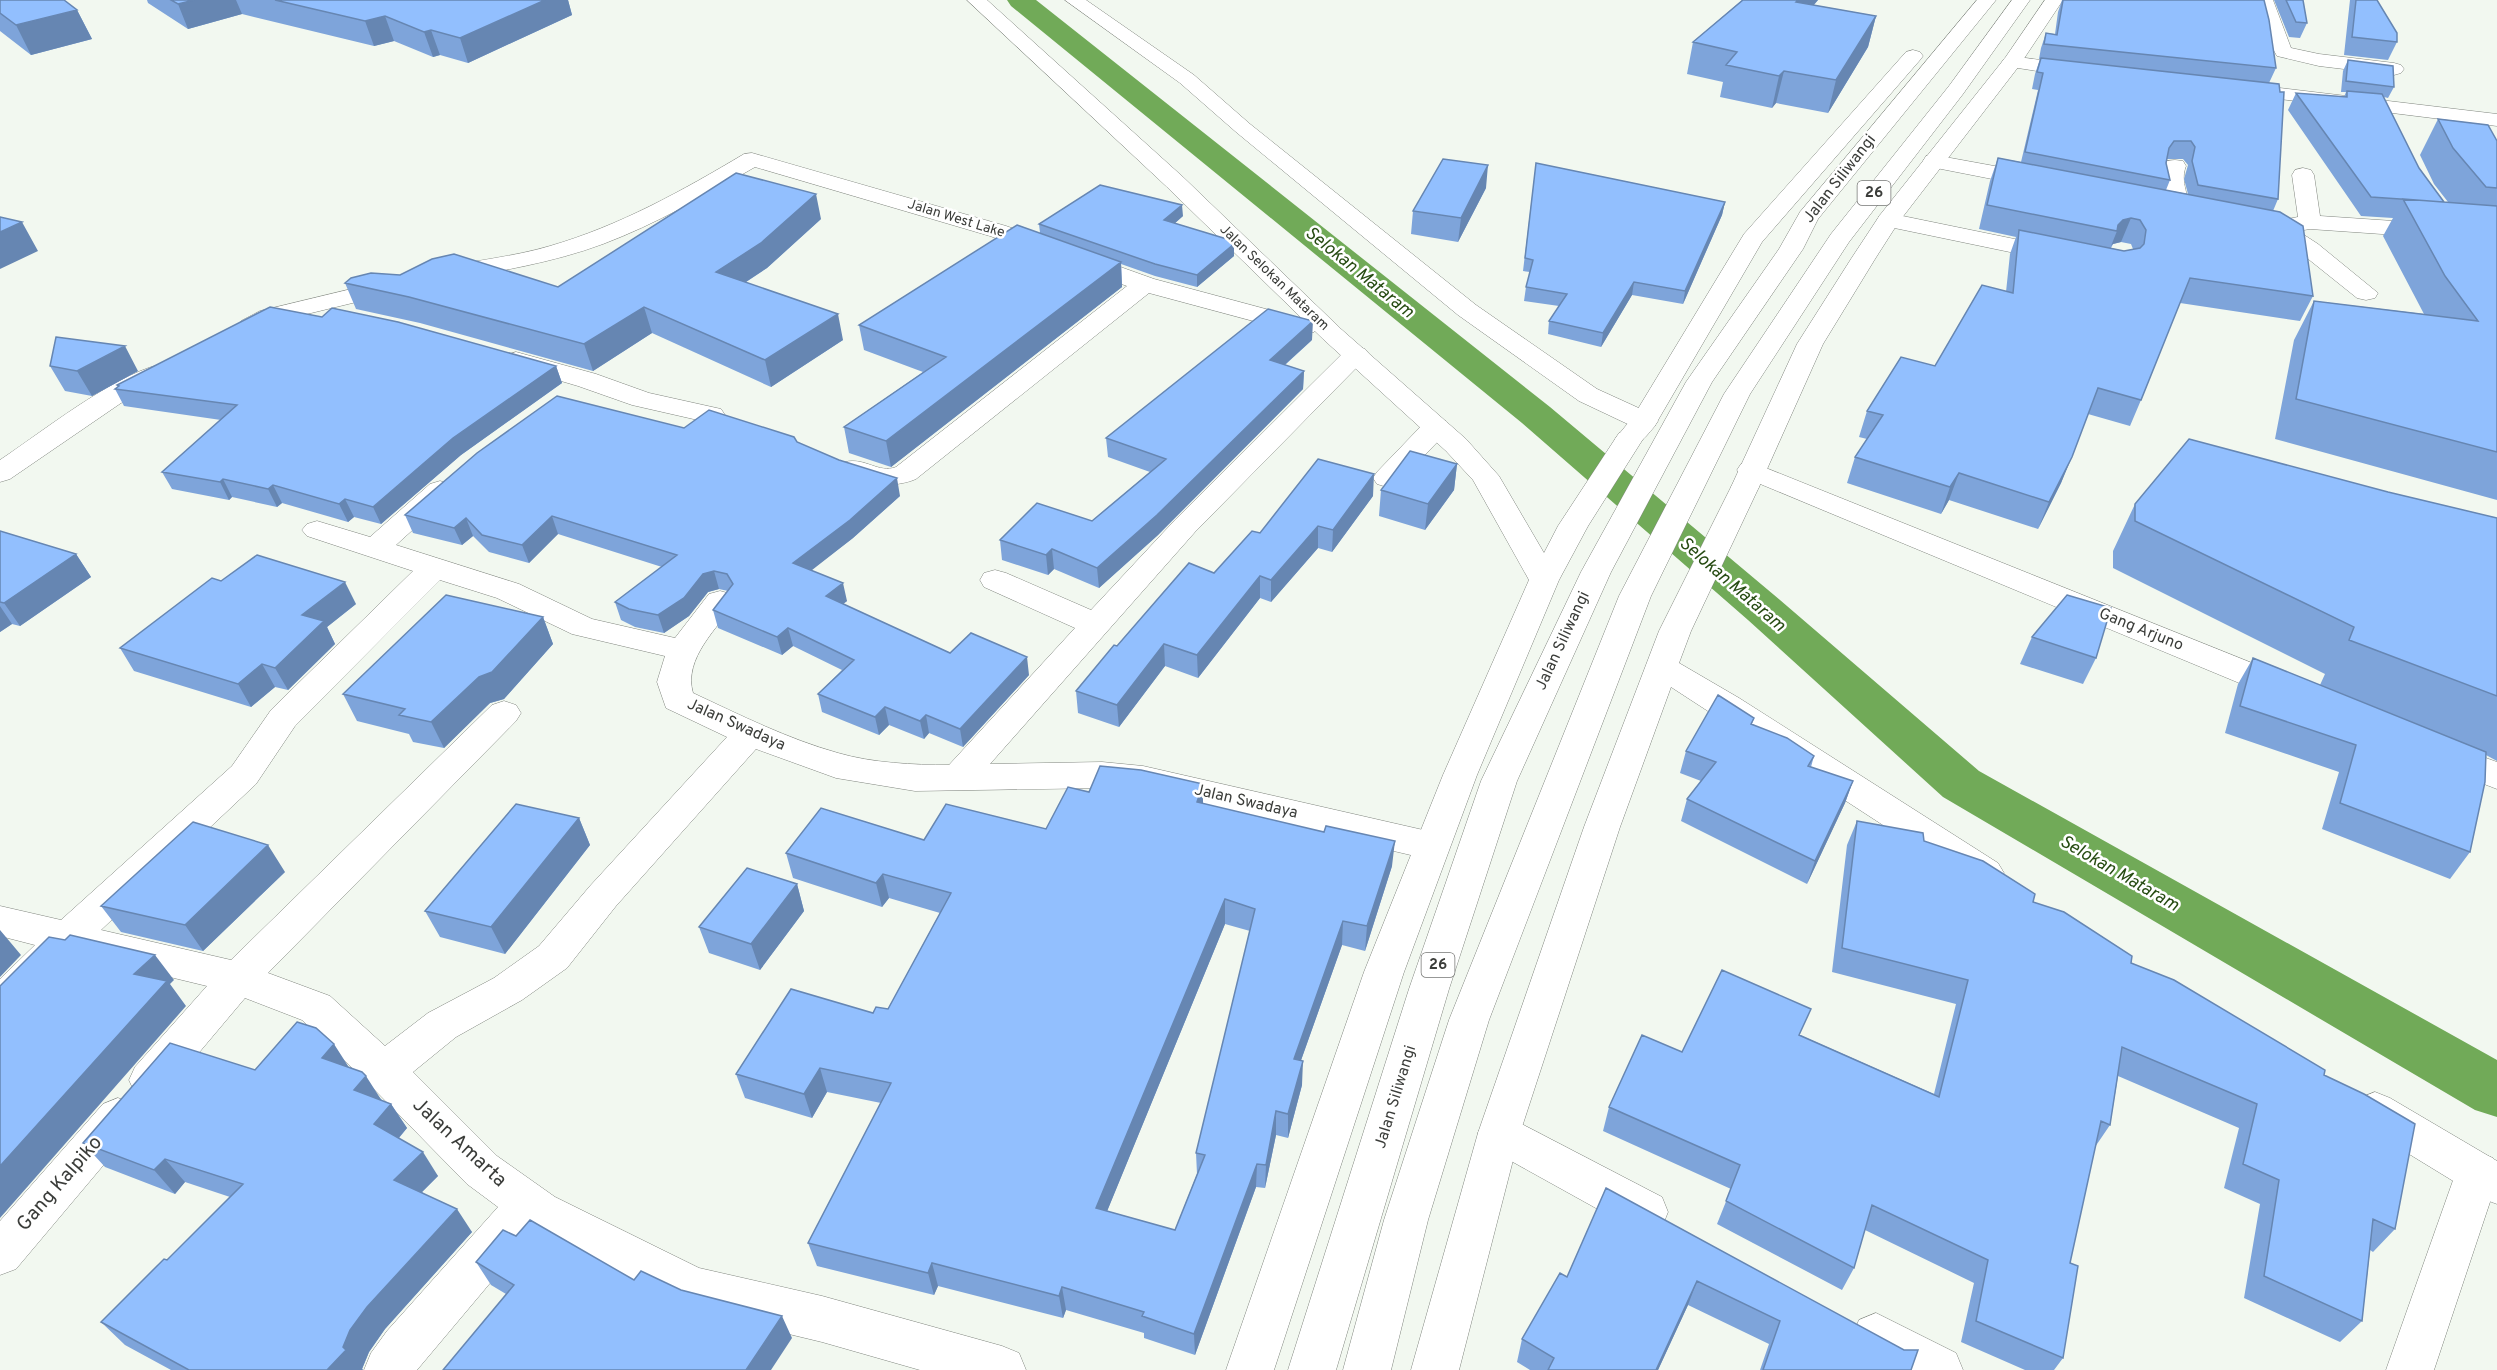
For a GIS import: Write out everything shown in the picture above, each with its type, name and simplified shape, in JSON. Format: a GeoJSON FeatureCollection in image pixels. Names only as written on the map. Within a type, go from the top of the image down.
{"type":"FeatureCollection","features":[{"type":"Feature","properties":{"kind":"main road","name":"Jalan Selokan Mataram"},"geometry":{"type":"LineString","coordinates":[[976,0],[1175,182],[1332,334],[1436,427],[1485,477],[1544,580]]}},
{"type":"Feature","properties":{"kind":"main road"},"geometry":{"type":"LineString","coordinates":[[1074,0],[1187,79],[1243,128],[1467,310],[1636,430]]}},
{"type":"Feature","properties":{"kind":"main road","name":"Jalan Siliwangi"},"geometry":{"type":"LineString","coordinates":[[1312,1370],[1430,989],[1499,781],[1596,572],[1699,382],[1791,249],[1808,217],[1919,83],[1963,10],[1987,0]]}},
{"type":"Feature","properties":{"kind":"main road"},"geometry":{"type":"LineString","coordinates":[[2264,0],[2280,49],[2291,55],[2394,69]]}},
{"type":"Feature","properties":{"kind":"main road"},"geometry":{"type":"LineString","coordinates":[[1435,1370],[1499,1133],[1602,827],[1675,631],[1810,344],[1888,220],[2012,63],[2050,7],[2018,4]]}},
{"type":"Feature","properties":{"kind":"main road","name":"26"},"geometry":{"type":"LineString","coordinates":[[1367,1370],[1406,1220],[1469,1020],[1635,596],[1737,394],[1839,239],[1956,90],[2018,4]]}},
{"type":"Feature","properties":{"kind":"main road"},"geometry":{"type":"LineString","coordinates":[[1250,1370],[1384,972],[1460,775],[1544,580],[1573,526],[1636,430],[1752,239],[1790,193],[1963,10]]}},
{"type":"Feature","properties":{"kind":"main road"},"geometry":{"type":"LineString","coordinates":[[2319,60],[2330,97],[2326,98]]}},
{"type":"Feature","properties":{"kind":"main road"},"geometry":{"type":"LineString","coordinates":[[2012,63],[2097,74]]}},
{"type":"Feature","properties":{"kind":"main road"},"geometry":{"type":"LineString","coordinates":[[1919,83],[1956,90]]}},
{"type":"Feature","properties":{"kind":"main road"},"geometry":{"type":"LineString","coordinates":[[2213,87],[2326,98],[2497,120]]}},
{"type":"Feature","properties":{"kind":"main road"},"geometry":{"type":"LineString","coordinates":[[2383,105],[2392,126]]}},
{"type":"Feature","properties":{"kind":"main road"},"geometry":{"type":"LineString","coordinates":[[1890,117],[1928,125]]}},
{"type":"Feature","properties":{"kind":"main road","name":"Jalan West Lake"},"geometry":{"type":"LineString","coordinates":[[305,307],[430,277],[570,248],[620,230],[675,203],[752,159],[998,231],[1145,284],[1332,334]]}},
{"type":"Feature","properties":{"kind":"main road"},"geometry":{"type":"LineString","coordinates":[[1934,161],[2058,185]]}},
{"type":"Feature","properties":{"kind":"main road"},"geometry":{"type":"LineString","coordinates":[[2175,166],[2170,175],[2170,185],[2178,200],[2177,210]]}},
{"type":"Feature","properties":{"kind":"main road"},"geometry":{"type":"LineString","coordinates":[[2303,175],[2310,222]]}},
{"type":"Feature","properties":{"kind":"main road"},"geometry":{"type":"LineString","coordinates":[[2443,214],[2457,232]]}},
{"type":"Feature","properties":{"kind":"main road"},"geometry":{"type":"LineString","coordinates":[[1888,220],[2077,259]]}},
{"type":"Feature","properties":{"kind":"main road"},"geometry":{"type":"LineString","coordinates":[[2231,220],[2277,228],[2310,222],[2497,235]]}},
{"type":"Feature","properties":{"kind":"main road"},"geometry":{"type":"LineString","coordinates":[[2277,228],[2310,249],[2366,293]]}},
{"type":"Feature","properties":{"kind":"main road"},"geometry":{"type":"LineString","coordinates":[[831,459],[881,478],[896,479],[1145,284]]}},
{"type":"Feature","properties":{"kind":"main road"},"geometry":{"type":"LineString","coordinates":[[227,338],[269,316],[305,307],[358,319]]}},
{"type":"Feature","properties":{"kind":"main road"},"geometry":{"type":"LineString","coordinates":[[489,353],[587,380],[641,399],[711,415]]}},
{"type":"Feature","properties":{"kind":"main road"},"geometry":{"type":"LineString","coordinates":[[958,777],[1185,526],[1356,354]]}},
{"type":"Feature","properties":{"kind":"main road"},"geometry":{"type":"LineString","coordinates":[[0,472],[112,397],[175,365]]}},
{"type":"Feature","properties":{"kind":"main road"},"geometry":{"type":"LineString","coordinates":[[560,399],[587,380]]}},
{"type":"Feature","properties":{"kind":"main road"},"geometry":{"type":"LineString","coordinates":[[1387,478],[1436,427]]}},
{"type":"Feature","properties":{"kind":"main road"},"geometry":{"type":"LineString","coordinates":[[374,549],[463,470]]}},
{"type":"Feature","properties":{"kind":"main road","name":"Gang Arjuno"},"geometry":{"type":"LineString","coordinates":[[1748,479],[2311,700]]}},
{"type":"Feature","properties":{"kind":"main road"},"geometry":{"type":"LineString","coordinates":[[317,531],[508,591],[584,627],[683,650]]}},
{"type":"Feature","properties":{"kind":"main road"},"geometry":{"type":"LineString","coordinates":[[0,1004],[67,938],[243,775],[259,754],[267,736],[283,718],[434,568]]}},
{"type":"Feature","properties":{"kind":"main road"},"geometry":{"type":"LineString","coordinates":[[995,580],[1096,625]]}},
{"type":"Feature","properties":{"kind":"main road","name":"Jalan Swadaya"},"geometry":{"type":"LineString","coordinates":[[720,601],[683,650],[673,682],[678,700],[750,734],[836,765],[915,778],[1102,775],[1143,779],[1432,846]]}},
{"type":"Feature","properties":{"kind":"main road"},"geometry":{"type":"LineString","coordinates":[[1663,668],[1728,706],[2017,893]]}},
{"type":"Feature","properties":{"kind":"main road","name":"Gang Kalpiko"},"geometry":{"type":"LineString","coordinates":[[0,1254],[238,978],[504,714]]}},
{"type":"Feature","properties":{"kind":"main road"},"geometry":{"type":"LineString","coordinates":[[384,1071],[442,1026],[508,989],[553,957],[603,896],[750,734]]}},
{"type":"Feature","properties":{"kind":"main road"},"geometry":{"type":"LineString","coordinates":[[2420,745],[2497,776]]}},
{"type":"Feature","properties":{"kind":"main road","name":"Jalan Amarta"},"geometry":{"type":"LineString","coordinates":[[0,921],[238,978],[316,1008],[384,1071],[482,1170],[539,1212],[693,1289],[822,1319],[1002,1370]]}},
{"type":"Feature","properties":{"kind":"main road"},"geometry":{"type":"LineString","coordinates":[[2347,1094],[2488,1178],[2410,1370]]}},
{"type":"Feature","properties":{"kind":"main road"},"geometry":{"type":"LineString","coordinates":[[1499,1133],[1677,1229]]}},
{"type":"Feature","properties":{"kind":"main road"},"geometry":{"type":"LineString","coordinates":[[388,1370],[404,1348],[529,1204]]}},
{"type":"Feature","properties":{"kind":"main road"},"geometry":{"type":"LineString","coordinates":[[1845,1319],[1939,1370]]}},
{"type":"Feature","properties":{"kind":"building"},"geometry":{"type":"Polygon","coordinates":[[[0,0],[64,0],[77,10],[16,25],[0,13],[0,0]]]}},
{"type":"Feature","properties":{"kind":"building"},"geometry":{"type":"Polygon","coordinates":[[[171,0],[194,0],[178,4],[171,0]]]}},
{"type":"Feature","properties":{"kind":"building"},"geometry":{"type":"Polygon","coordinates":[[[275,0],[545,0],[460,38],[431,30],[424,32],[385,16],[365,21],[275,0]]]}},
{"type":"Feature","properties":{"kind":"building"},"geometry":{"type":"Polygon","coordinates":[[[1743,0],[1798,0],[1796,2],[1876,16],[1836,80],[1784,71],[1779,76],[1726,65],[1737,52],[1693,42],[1743,0]]]}},
{"type":"Feature","properties":{"kind":"building"},"geometry":{"type":"Polygon","coordinates":[[[2063,0],[2264,0],[2276,68],[2044,44],[2046,33],[2057,35],[2063,0]]]}},
{"type":"Feature","properties":{"kind":"building"},"geometry":{"type":"Polygon","coordinates":[[[2286,0],[2303,0],[2307,23],[2296,22],[2286,0]]]}},
{"type":"Feature","properties":{"kind":"building"},"geometry":{"type":"Polygon","coordinates":[[[2356,0],[2377,0],[2397,33],[2397,42],[2352,37],[2356,0]]]}},
{"type":"Feature","properties":{"kind":"building"},"geometry":{"type":"Polygon","coordinates":[[[2041,58],[2279,84],[2280,92],[2284,92],[2278,199],[2198,185],[2192,161],[2195,147],[2191,141],[2174,141],[2169,148],[2166,163],[2170,180],[2025,152],[2043,73],[2037,72],[2041,58]]]}},
{"type":"Feature","properties":{"kind":"building"},"geometry":{"type":"Polygon","coordinates":[[[2348,60],[2393,66],[2394,87],[2346,81],[2348,60]]]}},
{"type":"Feature","properties":{"kind":"building"},"geometry":{"type":"Polygon","coordinates":[[[2347,91],[2382,94],[2419,168],[2444,202],[2371,197],[2296,93],[2347,97],[2347,91]]]}},
{"type":"Feature","properties":{"kind":"building"},"geometry":{"type":"Polygon","coordinates":[[[2438,119],[2488,125],[2497,141],[2497,188],[2486,187],[2453,148],[2438,119]]]}},
{"type":"Feature","properties":{"kind":"building"},"geometry":{"type":"Polygon","coordinates":[[[1998,158],[2280,212],[2303,226],[2313,296],[2190,278],[2141,400],[2098,388],[2072,457],[2049,502],[1959,473],[1950,487],[1855,457],[1883,415],[1867,411],[1901,357],[1935,366],[1982,285],[2013,293],[2019,230],[2124,251],[2140,248],[2144,244],[2146,230],[2140,220],[2131,218],[2123,220],[2118,225],[2117,231],[1987,205],[1998,158]]]}},
{"type":"Feature","properties":{"kind":"building"},"geometry":{"type":"Polygon","coordinates":[[[1443,159],[1488,165],[1461,218],[1413,211],[1443,159]]]}},
{"type":"Feature","properties":{"kind":"building"},"geometry":{"type":"Polygon","coordinates":[[[1536,163],[1725,202],[1685,291],[1634,282],[1603,333],[1549,321],[1567,294],[1526,287],[1533,260],[1525,258],[1536,163]]]}},
{"type":"Feature","properties":{"kind":"building"},"geometry":{"type":"Polygon","coordinates":[[[736,173],[816,194],[761,243],[716,272],[838,314],[765,360],[644,307],[584,344],[409,297],[345,283],[351,278],[371,273],[400,275],[432,259],[454,254],[558,287],[736,173]]]}},
{"type":"Feature","properties":{"kind":"building"},"geometry":{"type":"Polygon","coordinates":[[[1100,185],[1182,205],[1164,220],[1230,240],[1234,244],[1197,275],[1155,264],[1039,224],[1100,185]]]}},
{"type":"Feature","properties":{"kind":"building"},"geometry":{"type":"Polygon","coordinates":[[[2403,199],[2497,206],[2497,452],[2296,399],[2314,301],[2478,321],[2445,276],[2403,199]]]}},
{"type":"Feature","properties":{"kind":"building"},"geometry":{"type":"Polygon","coordinates":[[[0,217],[22,222],[0,232],[0,217]]]}},
{"type":"Feature","properties":{"kind":"building"},"geometry":{"type":"Polygon","coordinates":[[[1017,225],[1121,262],[886,441],[844,427],[946,357],[859,325],[1017,225]]]}},
{"type":"Feature","properties":{"kind":"building"},"geometry":{"type":"Polygon","coordinates":[[[270,307],[322,317],[332,308],[398,322],[556,366],[453,438],[373,507],[345,499],[339,504],[273,485],[268,489],[223,479],[220,482],[162,472],[237,405],[115,389],[119,386],[117,385],[270,307]]]}},
{"type":"Feature","properties":{"kind":"building"},"geometry":{"type":"Polygon","coordinates":[[[1268,309],[1313,321],[1270,360],[1304,371],[1157,515],[1097,568],[1052,549],[1046,555],[1000,540],[1037,503],[1092,521],[1166,459],[1106,438],[1268,309]]]}},
{"type":"Feature","properties":{"kind":"building"},"geometry":{"type":"Polygon","coordinates":[[[56,337],[125,346],[77,371],[50,366],[56,337]]]}},
{"type":"Feature","properties":{"kind":"building"},"geometry":{"type":"Polygon","coordinates":[[[557,396],[684,428],[709,410],[794,437],[797,442],[839,460],[897,478],[850,520],[793,563],[843,583],[826,596],[950,653],[971,633],[1027,657],[960,729],[926,715],[920,721],[885,707],[875,717],[818,694],[854,660],[788,628],[777,637],[713,610],[733,584],[727,574],[714,571],[703,574],[684,598],[658,615],[629,609],[615,602],[677,555],[552,516],[522,545],[482,535],[466,518],[454,528],[405,515],[477,453],[557,396]]]}},
{"type":"Feature","properties":{"kind":"building"},"geometry":{"type":"Polygon","coordinates":[[[2189,439],[2388,492],[2497,518],[2497,696],[2349,640],[2354,627],[2135,521],[2135,504],[2189,439]]]}},
{"type":"Feature","properties":{"kind":"building"},"geometry":{"type":"Polygon","coordinates":[[[1410,451],[1457,464],[1428,504],[1381,490],[1410,451]]]}},
{"type":"Feature","properties":{"kind":"building"},"geometry":{"type":"Polygon","coordinates":[[[1318,459],[1374,474],[1333,530],[1318,526],[1271,580],[1260,576],[1197,655],[1164,644],[1117,705],[1076,691],[1114,645],[1117,646],[1189,563],[1214,573],[1252,531],[1260,533],[1318,459]]]}},
{"type":"Feature","properties":{"kind":"building"},"geometry":{"type":"Polygon","coordinates":[[[0,531],[76,554],[4,603],[0,602],[0,531]]]}},
{"type":"Feature","properties":{"kind":"building"},"geometry":{"type":"Polygon","coordinates":[[[257,555],[345,582],[302,615],[324,621],[275,668],[262,664],[238,684],[120,648],[212,578],[221,581],[257,555]]]}},
{"type":"Feature","properties":{"kind":"building"},"geometry":{"type":"Polygon","coordinates":[[[446,595],[543,617],[492,672],[479,677],[431,722],[399,715],[405,709],[343,694],[446,595]]]}},
{"type":"Feature","properties":{"kind":"building"},"geometry":{"type":"Polygon","coordinates":[[[2067,595],[2111,608],[2096,658],[2032,637],[2067,595]]]}},
{"type":"Feature","properties":{"kind":"building"},"geometry":{"type":"Polygon","coordinates":[[[2253,658],[2486,752],[2485,782],[2470,852],[2340,803],[2356,745],[2240,706],[2253,658]]]}},
{"type":"Feature","properties":{"kind":"building"},"geometry":{"type":"Polygon","coordinates":[[[1718,695],[1754,718],[1751,724],[1787,738],[1814,756],[1808,766],[1853,781],[1815,861],[1687,799],[1716,762],[1686,751],[1718,695]]]}},
{"type":"Feature","properties":{"kind":"building"},"geometry":{"type":"Polygon","coordinates":[[[1100,766],[1141,770],[1203,784],[1197,802],[1324,832],[1326,826],[1395,841],[1367,926],[1343,921],[1294,1059],[1303,1061],[1288,1114],[1276,1111],[1266,1165],[1257,1164],[1194,1334],[1142,1316],[1144,1312],[1062,1287],[1059,1296],[932,1263],[928,1273],[808,1243],[891,1083],[820,1068],[804,1094],[736,1074],[791,989],[873,1013],[876,1007],[888,1009],[951,893],[883,874],[876,883],[786,853],[821,808],[924,840],[946,804],[1046,829],[1068,787],[1089,792],[1100,766]],[[1225,899],[1096,1208],[1175,1230],[1205,1155],[1196,1153],[1255,909],[1225,899]]]}},
{"type":"Feature","properties":{"kind":"building"},"geometry":{"type":"Polygon","coordinates":[[[516,804],[579,818],[491,927],[425,911],[516,804]]]}},
{"type":"Feature","properties":{"kind":"building"},"geometry":{"type":"Polygon","coordinates":[[[1857,821],[1923,833],[1924,841],[1983,861],[2035,894],[2033,902],[2064,912],[2132,956],[2131,963],[2174,980],[2325,1070],[2324,1075],[2364,1094],[2415,1124],[2395,1229],[2373,1219],[2362,1321],[2264,1276],[2279,1180],[2243,1164],[2257,1104],[2122,1047],[2110,1125],[2101,1121],[2070,1263],[2078,1266],[2063,1358],[1976,1321],[1988,1260],[1872,1205],[1854,1268],[1726,1201],[1740,1165],[1609,1107],[1642,1035],[1682,1052],[1722,970],[1811,1009],[1799,1035],[1939,1097],[1968,980],[1842,948],[1857,821]]]}},
{"type":"Feature","properties":{"kind":"building"},"geometry":{"type":"Polygon","coordinates":[[[193,822],[268,845],[185,925],[101,906],[193,822]]]}},
{"type":"Feature","properties":{"kind":"building"},"geometry":{"type":"Polygon","coordinates":[[[747,868],[797,884],[751,944],[699,927],[747,868]]]}},
{"type":"Feature","properties":{"kind":"building"},"geometry":{"type":"Polygon","coordinates":[[[70,935],[155,955],[134,974],[167,981],[0,1166],[0,986],[49,937],[65,940],[70,935]]]}},
{"type":"Feature","properties":{"kind":"building"},"geometry":{"type":"Polygon","coordinates":[[[297,1022],[316,1028],[334,1044],[322,1058],[362,1072],[366,1076],[354,1090],[391,1104],[374,1124],[423,1152],[394,1180],[457,1209],[367,1307],[350,1330],[343,1347],[346,1350],[327,1370],[189,1370],[101,1322],[243,1184],[165,1159],[154,1170],[83,1143],[170,1043],[255,1070],[297,1022]]]}},
{"type":"Feature","properties":{"kind":"building"},"geometry":{"type":"Polygon","coordinates":[[[1606,1188],[1904,1350],[1918,1350],[1911,1370],[1763,1370],[1780,1321],[1697,1281],[1656,1370],[1548,1370],[1554,1358],[1522,1339],[1560,1273],[1567,1277],[1606,1188]]]}},
{"type":"Feature","properties":{"kind":"building"},"geometry":{"type":"Polygon","coordinates":[[[530,1220],[634,1280],[641,1271],[681,1290],[782,1316],[746,1370],[443,1370],[514,1285],[476,1262],[503,1230],[516,1236],[530,1220]]]}},
{"type":"Feature","properties":{"kind":"waterway","name":"Selokan Mataram"},"geometry":{"type":"LineString","coordinates":[[1020,0],[1536,415],[1764,610],[1961,784],[2497,1091]]}}]}
